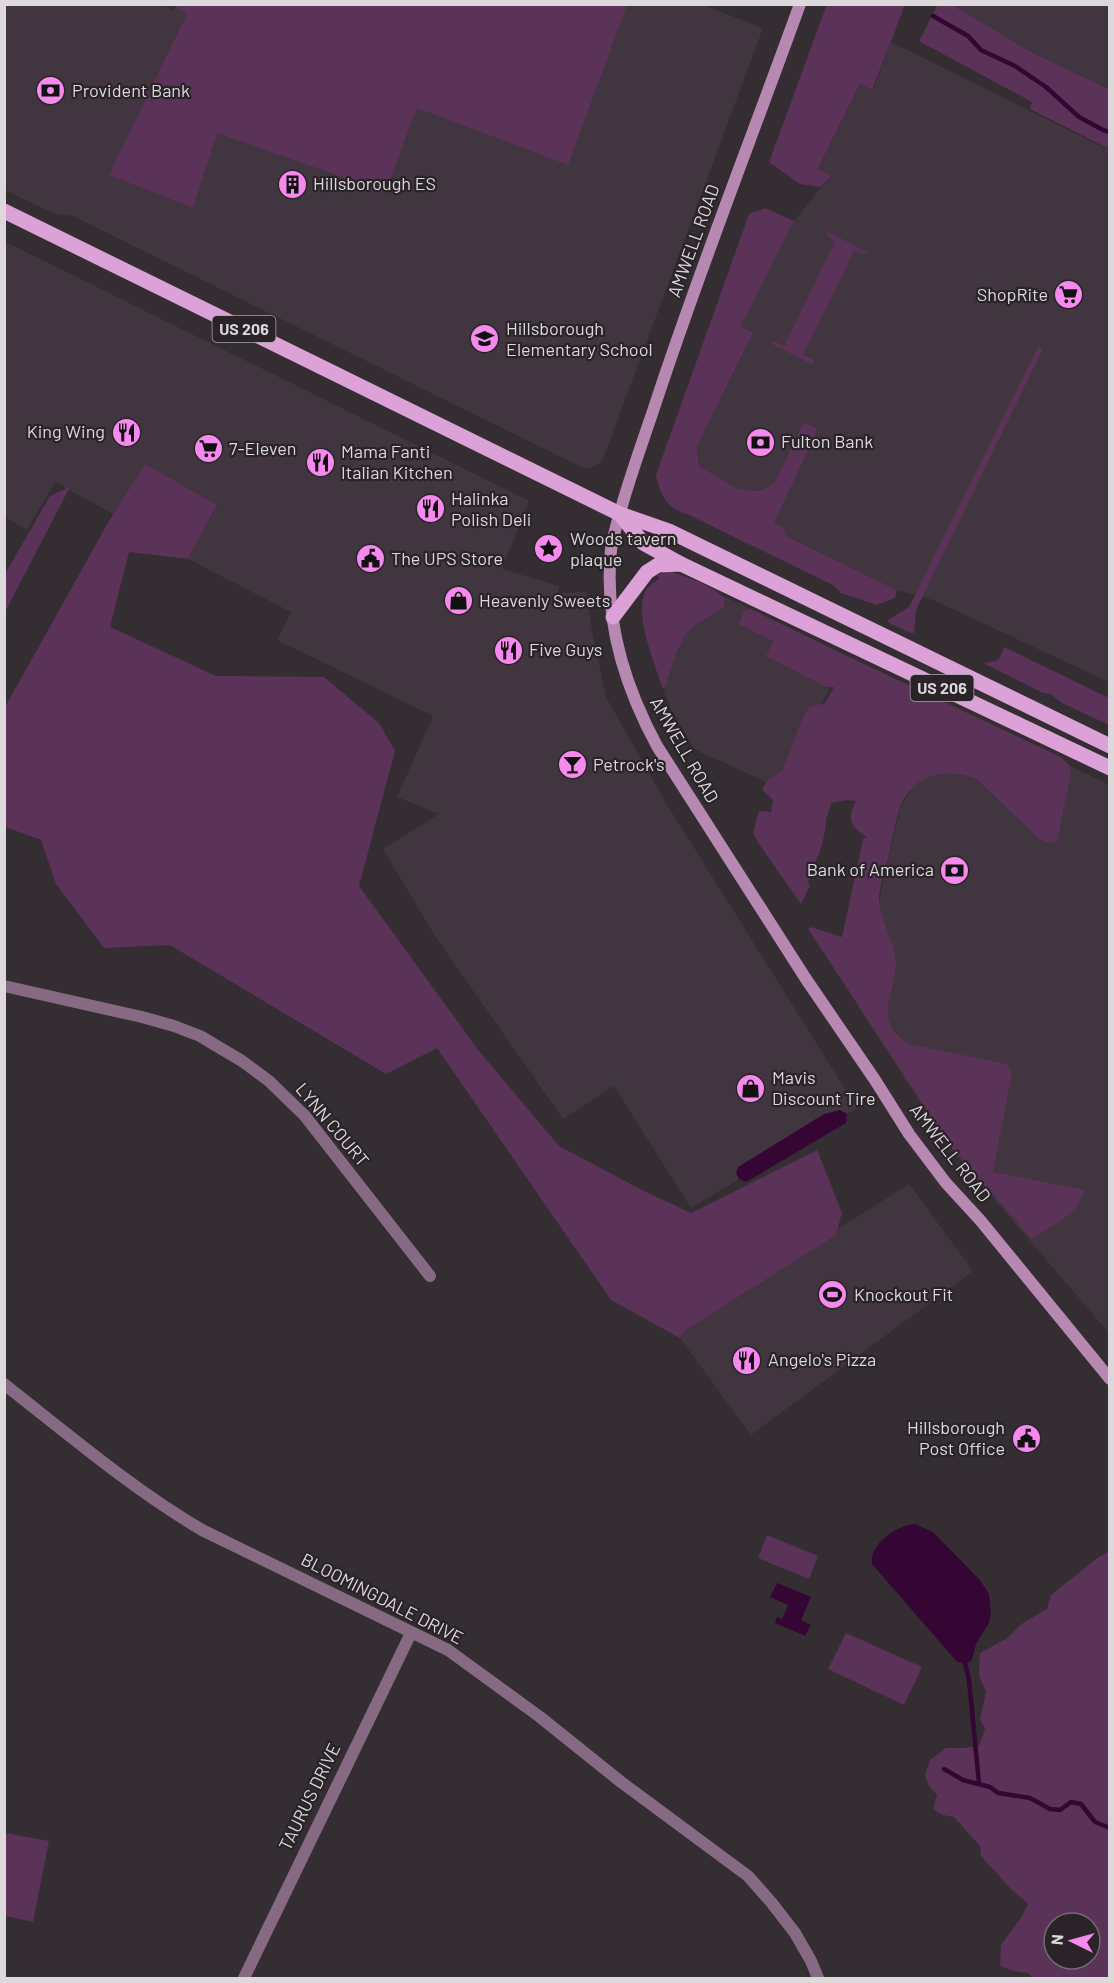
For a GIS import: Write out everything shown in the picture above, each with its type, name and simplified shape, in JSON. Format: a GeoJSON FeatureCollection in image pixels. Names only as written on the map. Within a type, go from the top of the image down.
{"type":"FeatureCollection","features":[{"type":"Feature","properties":{"kind":"main road","name":"AMWELL ROAD"},"geometry":{"type":"LineString","coordinates":[[800,4],[663,380],[620,514],[611,551],[613,617],[626,677],[638,709],[657,746],[800,970],[909,1134],[946,1183],[980,1220],[1110,1378]]}},
{"type":"Feature","properties":{"kind":"main road","name":"US 206"},"geometry":{"type":"LineString","coordinates":[[4,211],[620,514],[669,531],[1110,746]]}},
{"type":"Feature","properties":{"kind":"main road","name":"US 206"},"geometry":{"type":"LineString","coordinates":[[620,514],[643,543],[681,564],[1110,768]]}},
{"type":"Feature","properties":{"kind":"main road"},"geometry":{"type":"LineString","coordinates":[[613,617],[647,573],[657,565],[681,564]]}},
{"type":"Feature","properties":{"kind":"street","name":"LYNN COURT"},"geometry":{"type":"LineString","coordinates":[[4,986],[174,1026],[207,1040],[242,1060],[269,1081],[305,1116],[430,1276]]}},
{"type":"Feature","properties":{"kind":"street","name":"BLOOMINGDALE DRIVE"},"geometry":{"type":"LineString","coordinates":[[4,1384],[143,1493],[172,1512],[202,1530],[448,1650],[479,1672],[621,1782],[748,1876],[795,1933],[818,1978]]}},
{"type":"Feature","properties":{"kind":"street","name":"TAURUS DRIVE"},"geometry":{"type":"LineString","coordinates":[[244,1978],[411,1632]]}},
{"type":"Feature","properties":{"kind":"shaded area","name":"Hillsborough Elementary School"},"geometry":{"type":"Polygon","coordinates":[[[161,4],[173,10],[176,4],[700,4],[763,28],[602,462],[589,469],[577,465],[73,216],[55,214],[5,190],[4,5],[161,4]]]}},
{"type":"Feature","properties":{"kind":"shaded area"},"geometry":{"type":"Polygon","coordinates":[[[177,4],[627,5],[568,165],[417,108],[385,192],[217,133],[193,208],[109,175],[187,14],[176,7],[177,4]]]}},
{"type":"Feature","properties":{"kind":"shaded area"},"geometry":{"type":"Polygon","coordinates":[[[827,4],[905,5],[872,90],[860,84],[818,169],[831,176],[821,187],[800,184],[769,162],[827,4]]]}},
{"type":"Feature","properties":{"kind":"shaded area"},"geometry":{"type":"Polygon","coordinates":[[[938,4],[952,5],[1033,53],[1109,89],[1109,149],[1030,109],[1032,102],[919,41],[938,4]]]}},
{"type":"Feature","properties":{"kind":"shaded area"},"geometry":{"type":"Polygon","coordinates":[[[952,5],[1109,5],[1109,89],[1033,53],[952,5]]]}},
{"type":"Feature","properties":{"kind":"shaded area"},"geometry":{"type":"Polygon","coordinates":[[[891,42],[1109,150],[1109,682],[933,600],[897,590],[786,536],[773,523],[818,429],[804,422],[774,483],[759,491],[738,489],[699,466],[697,446],[753,333],[741,326],[794,221],[830,177],[818,170],[860,84],[873,90],[891,42]]]}},
{"type":"Feature","properties":{"kind":"shaded area"},"geometry":{"type":"Polygon","coordinates":[[[765,208],[794,221],[741,326],[753,333],[697,446],[699,466],[738,489],[759,491],[774,483],[804,422],[818,429],[774,523],[784,528],[786,536],[897,590],[895,598],[877,605],[841,593],[833,585],[680,512],[665,500],[656,475],[749,214],[765,208]]]}},
{"type":"Feature","properties":{"kind":"shaded area"},"geometry":{"type":"Polygon","coordinates":[[[829,232],[867,252],[863,255],[854,251],[803,355],[813,360],[814,363],[811,364],[772,342],[784,346],[835,242],[826,235],[829,232]]]}},
{"type":"Feature","properties":{"kind":"shaded area"},"geometry":{"type":"Polygon","coordinates":[[[4,241],[529,501],[502,569],[559,586],[558,593],[587,592],[592,631],[606,697],[666,803],[857,1108],[691,1208],[614,1086],[563,1119],[435,936],[383,849],[439,814],[397,797],[433,716],[277,640],[291,612],[188,559],[218,504],[115,515],[55,482],[27,530],[5,517],[4,241]]]}},
{"type":"Feature","properties":{"kind":"shaded area"},"geometry":{"type":"Polygon","coordinates":[[[1038,347],[1042,347],[1042,351],[916,610],[914,633],[889,623],[888,620],[909,607],[1038,347]]]}},
{"type":"Feature","properties":{"kind":"shaded area"},"geometry":{"type":"Polygon","coordinates":[[[145,464],[217,505],[188,559],[129,552],[110,627],[216,676],[324,677],[379,723],[395,751],[359,886],[479,1051],[559,1146],[691,1213],[817,1150],[842,1213],[836,1235],[686,1330],[680,1338],[611,1300],[437,1048],[386,1074],[170,945],[104,948],[56,884],[41,840],[5,827],[5,707],[109,521],[145,464]]]}},
{"type":"Feature","properties":{"kind":"shaded area"},"geometry":{"type":"Polygon","coordinates":[[[70,487],[5,612],[5,574],[50,496],[70,487]]]}},
{"type":"Feature","properties":{"kind":"shaded area"},"geometry":{"type":"Polygon","coordinates":[[[667,571],[707,586],[725,599],[724,607],[696,624],[687,633],[663,689],[647,640],[642,602],[646,590],[659,579],[657,575],[667,571]]]}},
{"type":"Feature","properties":{"kind":"shaded area"},"geometry":{"type":"Polygon","coordinates":[[[724,596],[845,656],[779,788],[694,749],[670,707],[664,691],[669,667],[686,628],[719,609],[724,596]]]}},
{"type":"Feature","properties":{"kind":"shaded area"},"geometry":{"type":"Polygon","coordinates":[[[751,609],[1061,757],[1069,765],[1071,775],[1057,841],[1050,843],[1039,839],[978,780],[966,776],[943,774],[921,781],[912,788],[899,810],[879,894],[882,915],[896,958],[888,1008],[891,1026],[909,1044],[1006,1064],[1012,1074],[993,1172],[1084,1190],[1071,1213],[1032,1239],[952,1148],[808,929],[811,927],[842,937],[863,839],[867,837],[857,830],[852,822],[851,813],[856,801],[831,803],[819,854],[814,864],[816,870],[808,881],[810,886],[801,904],[753,833],[759,811],[771,812],[773,800],[762,790],[767,781],[783,770],[809,707],[825,703],[834,687],[827,687],[766,656],[773,641],[739,624],[744,611],[751,609]]]}},
{"type":"Feature","properties":{"kind":"shaded area"},"geometry":{"type":"Polygon","coordinates":[[[1004,647],[1109,698],[1109,725],[983,663],[998,660],[1004,647]]]}},
{"type":"Feature","properties":{"kind":"shaded area"},"geometry":{"type":"Polygon","coordinates":[[[1064,763],[1109,785],[1109,1333],[947,1144],[856,1003],[900,808],[913,787],[921,780],[938,773],[957,773],[978,780],[1064,763]]]}},
{"type":"Feature","properties":{"kind":"shaded area"},"geometry":{"type":"Polygon","coordinates":[[[840,1110],[847,1114],[846,1123],[746,1182],[739,1179],[736,1173],[738,1167],[824,1114],[840,1110]]]}},
{"type":"Feature","properties":{"kind":"shaded area"},"geometry":{"type":"Polygon","coordinates":[[[909,1184],[973,1271],[751,1435],[680,1338],[673,1334],[909,1184]]]}},
{"type":"Feature","properties":{"kind":"shaded area"},"geometry":{"type":"Polygon","coordinates":[[[915,1524],[933,1532],[980,1580],[989,1594],[991,1613],[989,1623],[976,1644],[972,1660],[966,1664],[957,1662],[872,1564],[875,1549],[886,1537],[900,1528],[915,1524]]]}},
{"type":"Feature","properties":{"kind":"shaded area"},"geometry":{"type":"Polygon","coordinates":[[[767,1535],[818,1556],[809,1579],[758,1558],[767,1535]]]}},
{"type":"Feature","properties":{"kind":"shaded area"},"geometry":{"type":"Polygon","coordinates":[[[1109,1551],[1109,1978],[1032,1978],[1028,1973],[1000,1966],[1001,1945],[1028,1904],[981,1856],[980,1846],[954,1817],[943,1815],[933,1809],[937,1795],[929,1786],[925,1775],[930,1760],[946,1748],[979,1746],[985,1729],[980,1719],[986,1692],[979,1676],[980,1653],[1006,1639],[1023,1623],[1047,1609],[1051,1595],[1109,1551]]]}},
{"type":"Feature","properties":{"kind":"shaded area"},"geometry":{"type":"Polygon","coordinates":[[[777,1583],[811,1597],[801,1620],[811,1625],[805,1636],[775,1623],[777,1617],[782,1619],[788,1605],[770,1597],[777,1583]]]}},
{"type":"Feature","properties":{"kind":"shaded area"},"geometry":{"type":"Polygon","coordinates":[[[846,1633],[922,1667],[904,1705],[828,1669],[846,1633]]]}},
{"type":"Feature","properties":{"kind":"shaded area"},"geometry":{"type":"Polygon","coordinates":[[[5,1833],[49,1841],[33,1922],[5,1916],[5,1833]]]}},
{"type":"Feature","properties":{"kind":"waterway"},"geometry":{"type":"LineString","coordinates":[[933,16],[968,36],[981,50],[1015,66],[1046,87],[1079,117],[1110,132]]}},
{"type":"Feature","properties":{"kind":"waterway"},"geometry":{"type":"LineString","coordinates":[[964,1659],[969,1680],[979,1783]]}},
{"type":"Feature","properties":{"kind":"waterway"},"geometry":{"type":"LineString","coordinates":[[944,1769],[963,1780],[990,1787],[998,1793],[1030,1798],[1050,1809],[1060,1810],[1071,1802],[1081,1804],[1095,1822],[1110,1828]]}},
{"type":"Feature","properties":{"kind":"place","name":"Provident Bank"},"geometry":{"type":"Point","coordinates":[51,91]}},
{"type":"Feature","properties":{"kind":"place","name":"Hillsborough ES"},"geometry":{"type":"Point","coordinates":[292,184]}},
{"type":"Feature","properties":{"kind":"place","name":"ShopRite"},"geometry":{"type":"Point","coordinates":[1069,295]}},
{"type":"Feature","properties":{"kind":"place","name":"Hillsborough Elementary School"},"geometry":{"type":"Point","coordinates":[485,339]}},
{"type":"Feature","properties":{"kind":"place","name":"King Wing"},"geometry":{"type":"Point","coordinates":[126,432]}},
{"type":"Feature","properties":{"kind":"place","name":"Fulton Bank"},"geometry":{"type":"Point","coordinates":[760,442]}},
{"type":"Feature","properties":{"kind":"place","name":"7-Eleven"},"geometry":{"type":"Point","coordinates":[208,449]}},
{"type":"Feature","properties":{"kind":"place","name":"Mama Fanti Italian Kitchen"},"geometry":{"type":"Point","coordinates":[320,462]}},
{"type":"Feature","properties":{"kind":"place","name":"Halinka Polish Deli"},"geometry":{"type":"Point","coordinates":[430,509]}},
{"type":"Feature","properties":{"kind":"place","name":"Woods tavern plaque"},"geometry":{"type":"Point","coordinates":[549,549]}},
{"type":"Feature","properties":{"kind":"place","name":"The UPS Store"},"geometry":{"type":"Point","coordinates":[370,559]}},
{"type":"Feature","properties":{"kind":"place","name":"Heavenly Sweets"},"geometry":{"type":"Point","coordinates":[458,601]}},
{"type":"Feature","properties":{"kind":"place","name":"Five Guys"},"geometry":{"type":"Point","coordinates":[508,650]}},
{"type":"Feature","properties":{"kind":"place","name":"Petrock's"},"geometry":{"type":"Point","coordinates":[572,765]}},
{"type":"Feature","properties":{"kind":"place","name":"Bank of America"},"geometry":{"type":"Point","coordinates":[955,870]}},
{"type":"Feature","properties":{"kind":"place","name":"Mavis Discount Tire"},"geometry":{"type":"Point","coordinates":[751,1088]}},
{"type":"Feature","properties":{"kind":"place","name":"Knockout Fit"},"geometry":{"type":"Point","coordinates":[833,1295]}},
{"type":"Feature","properties":{"kind":"place","name":"Angelo's Pizza"},"geometry":{"type":"Point","coordinates":[747,1360]}},
{"type":"Feature","properties":{"kind":"place","name":"Hillsborough Post Office"},"geometry":{"type":"Point","coordinates":[1026,1438]}}]}
